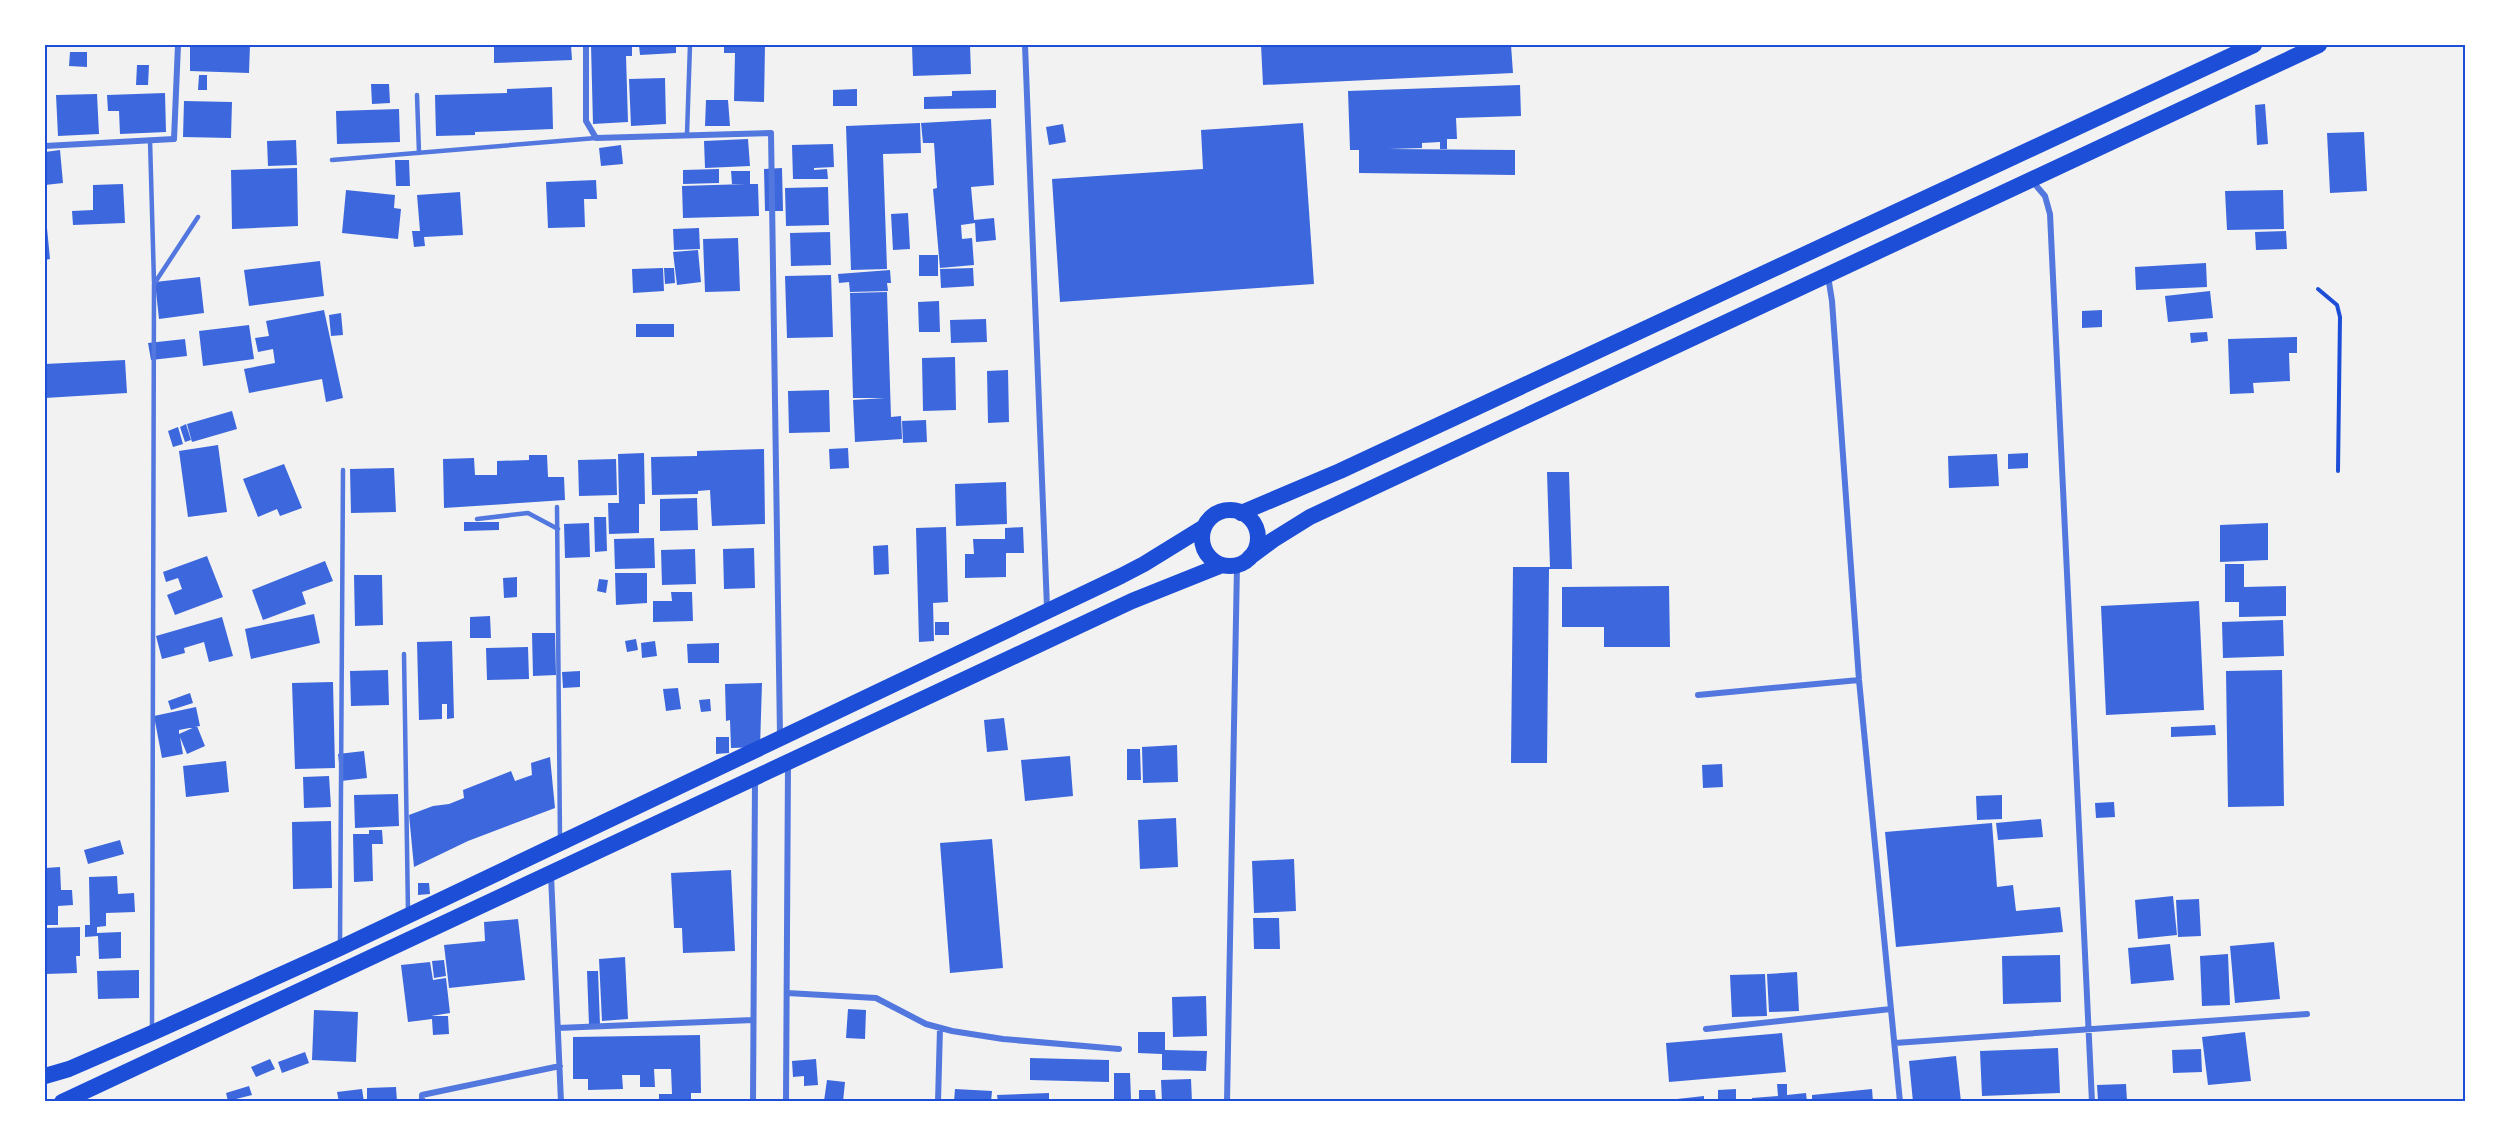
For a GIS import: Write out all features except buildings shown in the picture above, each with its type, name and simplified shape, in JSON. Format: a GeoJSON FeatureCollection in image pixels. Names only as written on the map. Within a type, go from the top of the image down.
{"type":"FeatureCollection","features":[{"type":"Feature","properties":{"kind":"highway"},"geometry":{"type":"LineString","coordinates":[[1241,513],[1372,456],[2254,45]]}},
{"type":"Feature","properties":{"kind":"highway"},"geometry":{"type":"LineString","coordinates":[[62,1102],[1132,601],[1236,562],[1310,517],[2319,45]]}},
{"type":"Feature","properties":{"kind":"highway"},"geometry":{"type":"LineString","coordinates":[[45,1076],[69,1069],[152,1034],[340,948],[780,740],[1144,564],[1204,526],[1216,514],[1233,510],[1249,517],[1257,532],[1257,541],[1236,562]]}},
{"type":"Feature","properties":{"kind":"highway"},"geometry":{"type":"LineString","coordinates":[[1204,526],[1203,545],[1207,554],[1236,562]]}},
{"type":"Feature","properties":{"kind":"street"},"geometry":{"type":"LineString","coordinates":[[45,146],[174,139],[178,45]]}},
{"type":"Feature","properties":{"kind":"street"},"geometry":{"type":"LineString","coordinates":[[586,45],[586,121],[596,138],[771,133],[780,740]]}},
{"type":"Feature","properties":{"kind":"street"},"geometry":{"type":"LineString","coordinates":[[1025,45],[1048,612]]}},
{"type":"Feature","properties":{"kind":"street"},"geometry":{"type":"LineString","coordinates":[[2031,180],[2045,196],[2050,214],[2092,1102]]}},
{"type":"Feature","properties":{"kind":"street"},"geometry":{"type":"LineString","coordinates":[[1827,275],[1832,301],[1859,680],[1900,1102]]}},
{"type":"Feature","properties":{"kind":"street"},"geometry":{"type":"LineString","coordinates":[[1227,1102],[1236,562]]}},
{"type":"Feature","properties":{"kind":"street"},"geometry":{"type":"LineString","coordinates":[[1698,695],[1859,680]]}},
{"type":"Feature","properties":{"kind":"street"},"geometry":{"type":"LineString","coordinates":[[786,1102],[789,761]]}},
{"type":"Feature","properties":{"kind":"street"},"geometry":{"type":"LineString","coordinates":[[753,1102],[754,777]]}},
{"type":"Feature","properties":{"kind":"street"},"geometry":{"type":"LineString","coordinates":[[550,873],[561,1102]]}},
{"type":"Feature","properties":{"kind":"street"},"geometry":{"type":"LineString","coordinates":[[787,993],[876,998],[926,1024],[940,1028],[1003,1039],[1119,1049]]}},
{"type":"Feature","properties":{"kind":"street"},"geometry":{"type":"LineString","coordinates":[[1706,1029],[1892,1010]]}},
{"type":"Feature","properties":{"kind":"street"},"geometry":{"type":"LineString","coordinates":[[1895,1043],[2307,1014]]}},
{"type":"Feature","properties":{"kind":"street"},"geometry":{"type":"LineString","coordinates":[[558,1028],[753,1020]]}},
{"type":"Feature","properties":{"kind":"street"},"geometry":{"type":"LineString","coordinates":[[938,1102],[940,1028]]}},
{"type":"Feature","properties":{"kind":"street"},"geometry":{"type":"LineString","coordinates":[[422,1102],[422,1095],[560,1066]]}},
{"type":"Feature","properties":{"kind":"lane"},"geometry":{"type":"LineString","coordinates":[[687,134],[690,45]]}},
{"type":"Feature","properties":{"kind":"lane"},"geometry":{"type":"LineString","coordinates":[[417,95],[419,153]]}},
{"type":"Feature","properties":{"kind":"lane"},"geometry":{"type":"LineString","coordinates":[[332,160],[596,138]]}},
{"type":"Feature","properties":{"kind":"lane"},"geometry":{"type":"LineString","coordinates":[[150,140],[154,284],[152,1034]]}},
{"type":"Feature","properties":{"kind":"lane"},"geometry":{"type":"LineString","coordinates":[[154,284],[198,217]]}},
{"type":"Feature","properties":{"kind":"lane"},"geometry":{"type":"LineString","coordinates":[[340,948],[344,470]]}},
{"type":"Feature","properties":{"kind":"lane"},"geometry":{"type":"LineString","coordinates":[[557,507],[560,844]]}},
{"type":"Feature","properties":{"kind":"lane"},"geometry":{"type":"LineString","coordinates":[[477,519],[528,513],[558,529]]}},
{"type":"Feature","properties":{"kind":"lane"},"geometry":{"type":"LineString","coordinates":[[404,654],[408,916]]}},
{"type":"Feature","properties":{"kind":"path"},"geometry":{"type":"LineString","coordinates":[[2318,289],[2337,305],[2340,317],[2338,471]]}}]}
